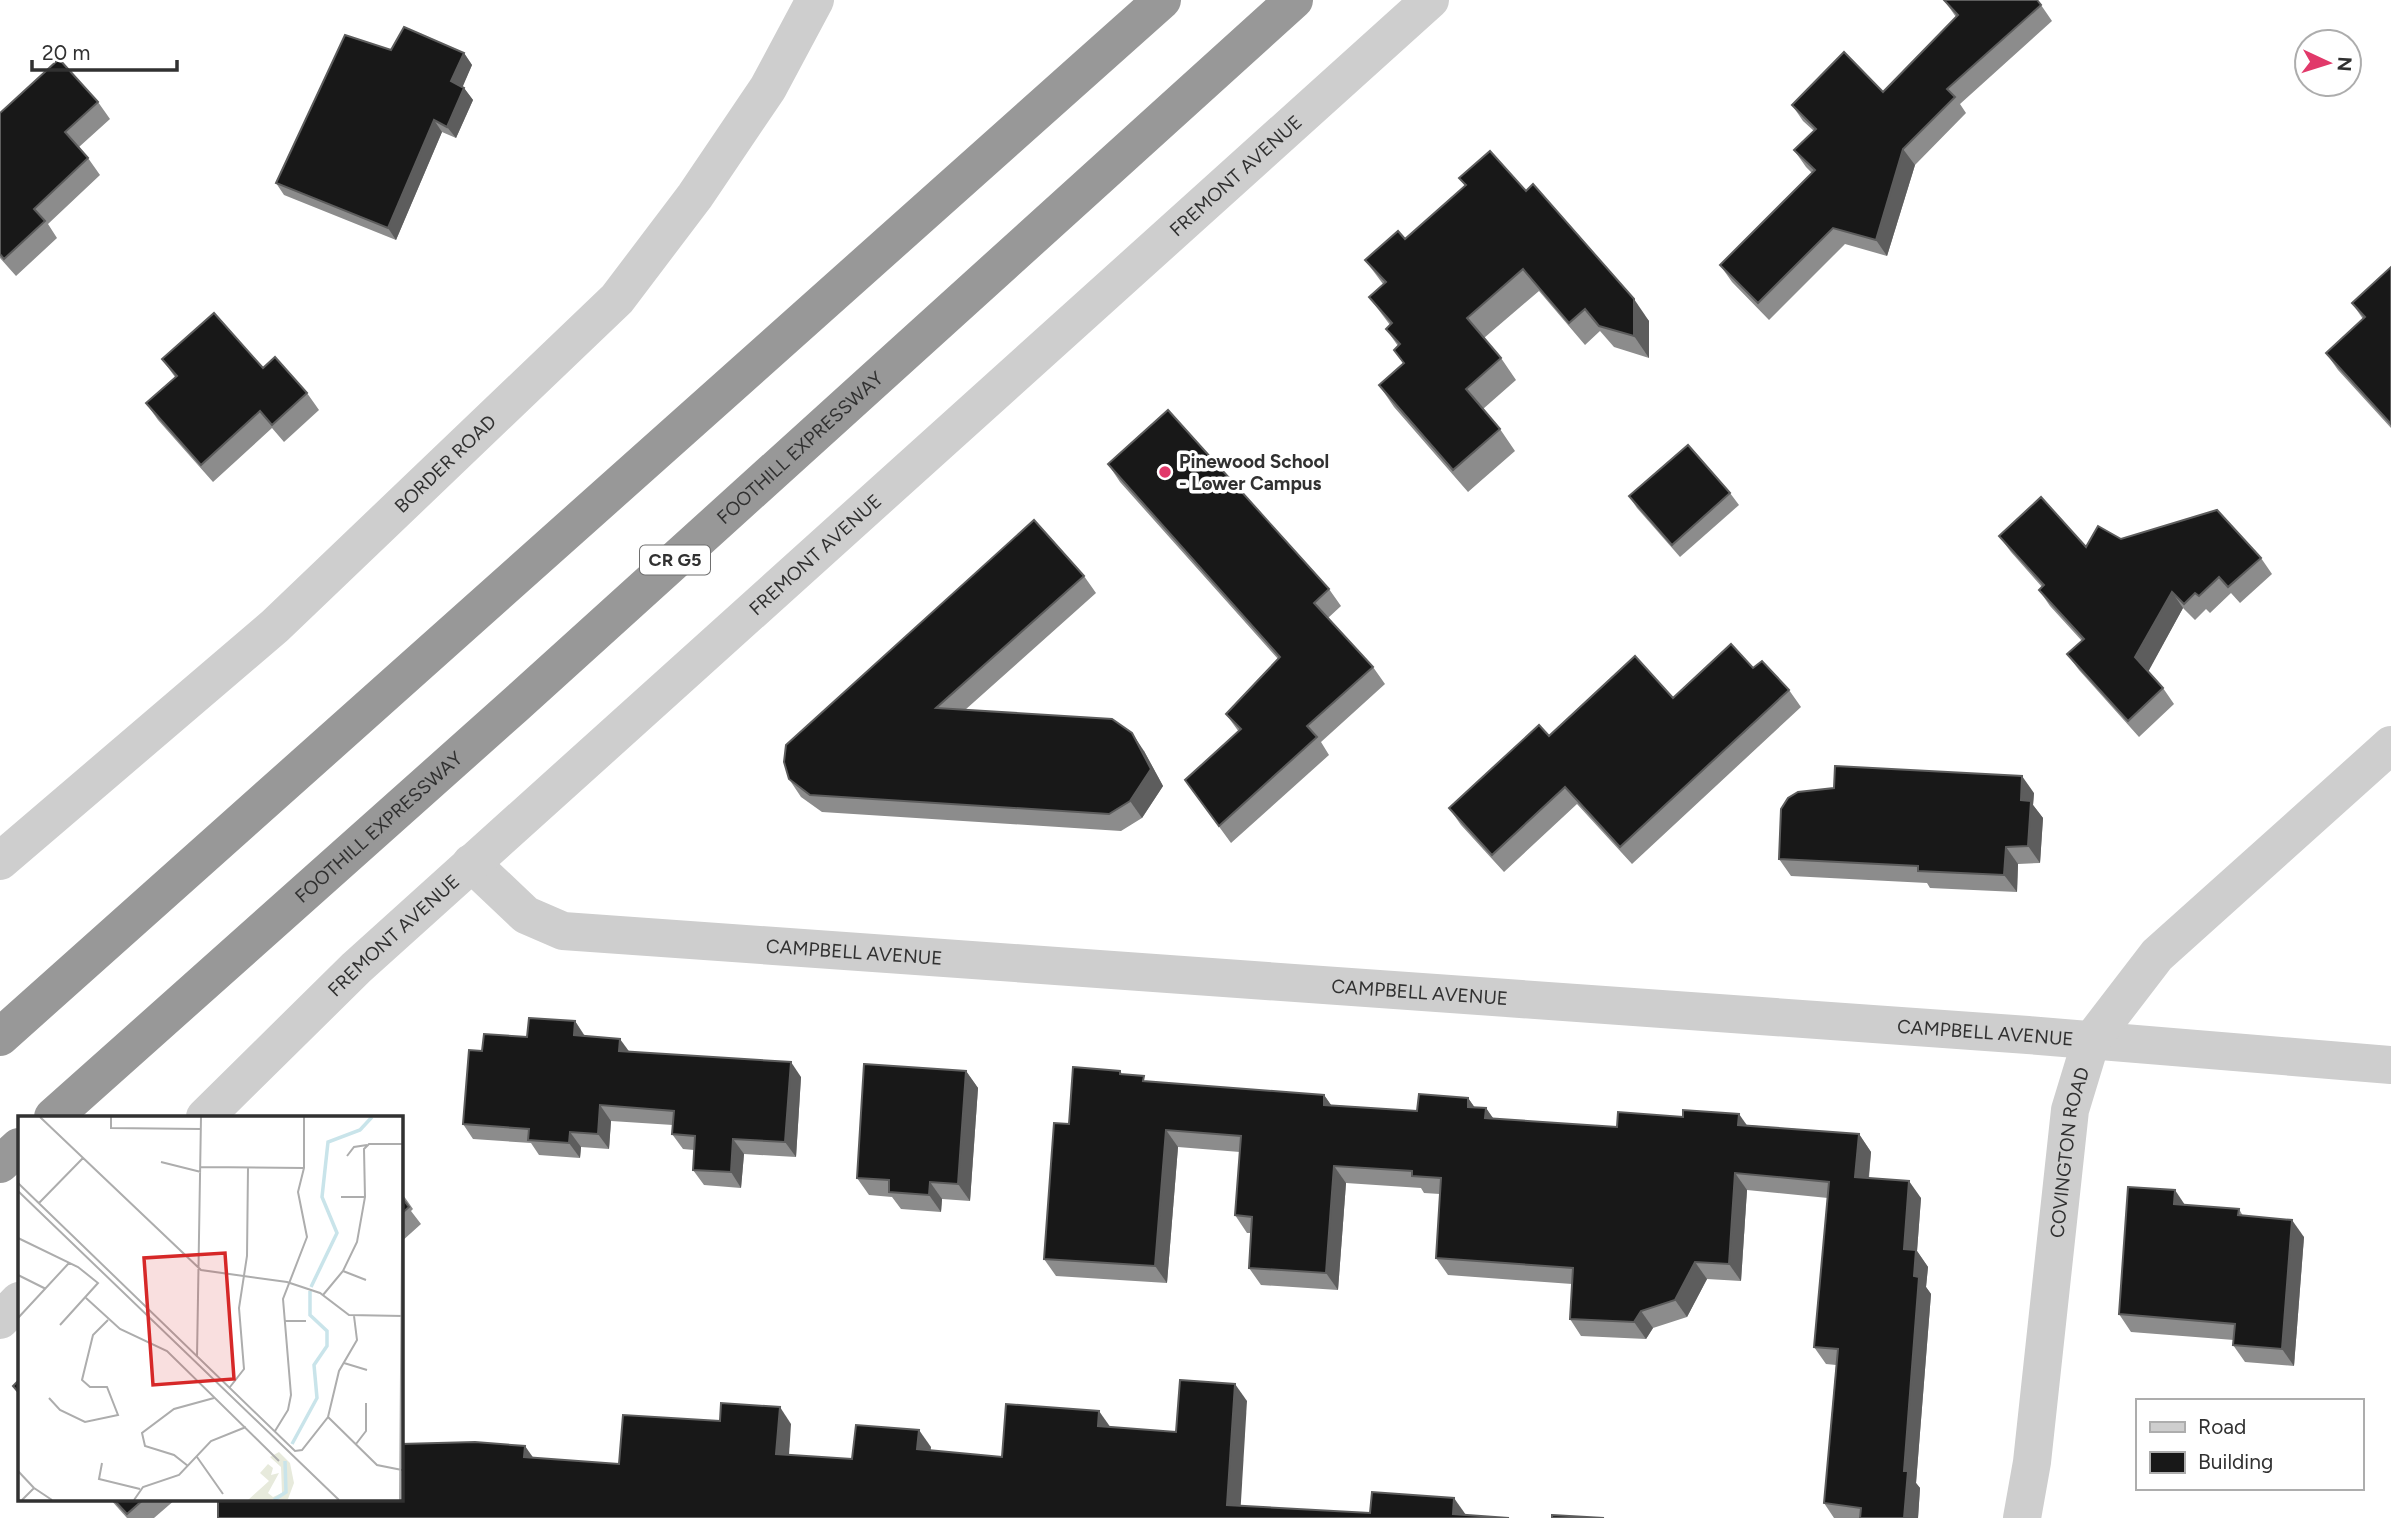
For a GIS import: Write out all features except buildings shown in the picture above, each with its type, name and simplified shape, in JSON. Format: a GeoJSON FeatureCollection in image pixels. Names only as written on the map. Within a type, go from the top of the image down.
{"type":"FeatureCollection","features":[{"type":"Feature","properties":{"kind":"highway"},"geometry":{"type":"LineString","coordinates":[[0,1037],[1162,0]]}},
{"type":"Feature","properties":{"kind":"highway","name":"FOOTHILL EXPRESSWAY"},"geometry":{"type":"LineString","coordinates":[[54,1116],[535,687],[1294,0]]}},
{"type":"Feature","properties":{"kind":"highway"},"geometry":{"type":"LineString","coordinates":[[0,1164],[18,1148]]}},
{"type":"Feature","properties":{"kind":"street","name":"BORDER ROAD"},"geometry":{"type":"LineString","coordinates":[[0,861],[275,626],[617,299],[695,196],[768,88],[816,0]]}},
{"type":"Feature","properties":{"kind":"street","name":"FREMONT AVENUE"},"geometry":{"type":"LineString","coordinates":[[206,1116],[356,968],[471,863],[1430,0]]}},
{"type":"Feature","properties":{"kind":"street","name":"COVINGTON ROAD"},"geometry":{"type":"LineString","coordinates":[[2022,1518],[2032,1462],[2070,1110],[2091,1041],[2157,955],[2391,745]]}},
{"type":"Feature","properties":{"kind":"street","name":"CAMPBELL AVENUE"},"geometry":{"type":"LineString","coordinates":[[471,863],[526,915],[563,931],[2391,1065]]}},
{"type":"Feature","properties":{"kind":"street"},"geometry":{"type":"LineString","coordinates":[[0,1320],[18,1302]]}},
{"type":"Feature","properties":{"kind":"place","name":"Pinewood School - Lower Campus"},"geometry":{"type":"Point","coordinates":[1165,472]}}]}
